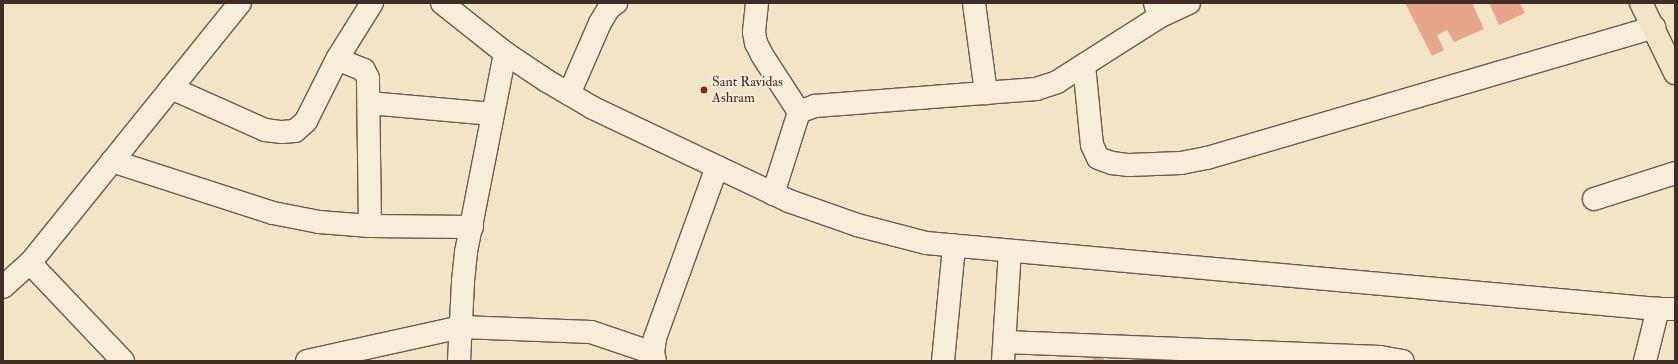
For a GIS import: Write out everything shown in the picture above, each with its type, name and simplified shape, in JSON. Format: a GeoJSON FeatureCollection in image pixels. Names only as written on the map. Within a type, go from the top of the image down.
{"type":"FeatureCollection","features":[{"type":"Feature","properties":{"kind":"main road"},"geometry":{"type":"LineString","coordinates":[[1641,3],[1654,27],[1675,73]]}},
{"type":"Feature","properties":{"kind":"street"},"geometry":{"type":"LineString","coordinates":[[3,287],[30,263],[240,3]]}},
{"type":"Feature","properties":{"kind":"street"},"geometry":{"type":"LineString","coordinates":[[171,88],[265,130],[282,132],[295,131],[306,121],[337,59],[372,3]]}},
{"type":"Feature","properties":{"kind":"street"},"geometry":{"type":"LineString","coordinates":[[442,3],[505,53],[569,94],[789,202],[857,225],[926,243],[954,246],[1667,309],[1645,361]]}},
{"type":"Feature","properties":{"kind":"street"},"geometry":{"type":"LineString","coordinates":[[569,94],[600,23],[609,8],[616,3]]}},
{"type":"Feature","properties":{"kind":"street"},"geometry":{"type":"LineString","coordinates":[[756,3],[754,32],[756,43],[762,55],[799,112]]}},
{"type":"Feature","properties":{"kind":"street"},"geometry":{"type":"LineString","coordinates":[[974,3],[986,93]]}},
{"type":"Feature","properties":{"kind":"street"},"geometry":{"type":"LineString","coordinates":[[799,112],[815,106],[1036,89],[1057,82],[1157,10],[1189,3]]}},
{"type":"Feature","properties":{"kind":"street"},"geometry":{"type":"LineString","coordinates":[[1084,64],[1092,145],[1098,158],[1112,163],[1129,165],[1181,163],[1208,158],[1654,27]]}},
{"type":"Feature","properties":{"kind":"street"},"geometry":{"type":"LineString","coordinates":[[460,361],[462,281],[505,53]]}},
{"type":"Feature","properties":{"kind":"street"},"geometry":{"type":"LineString","coordinates":[[337,59],[364,70],[368,78],[370,226]]}},
{"type":"Feature","properties":{"kind":"street"},"geometry":{"type":"LineString","coordinates":[[369,103],[493,114]]}},
{"type":"Feature","properties":{"kind":"street"},"geometry":{"type":"LineString","coordinates":[[773,194],[799,112]]}},
{"type":"Feature","properties":{"kind":"street"},"geometry":{"type":"LineString","coordinates":[[112,161],[273,212],[318,222],[370,226],[472,228]]}},
{"type":"Feature","properties":{"kind":"street"},"geometry":{"type":"LineString","coordinates":[[307,361],[461,327],[591,332],[654,357],[655,338],[717,167]]}},
{"type":"Feature","properties":{"kind":"street"},"geometry":{"type":"LineString","coordinates":[[1594,199],[1675,174]]}},
{"type":"Feature","properties":{"kind":"street"},"geometry":{"type":"LineString","coordinates":[[943,361],[954,246]]}},
{"type":"Feature","properties":{"kind":"street"},"geometry":{"type":"LineString","coordinates":[[1010,251],[1004,351],[1380,357],[1403,361]]}},
{"type":"Feature","properties":{"kind":"street"},"geometry":{"type":"LineString","coordinates":[[30,263],[123,361]]}},
{"type":"Feature","properties":{"kind":"building"},"geometry":{"type":"Polygon","coordinates":[[[1405,3],[1477,3],[1473,5],[1484,29],[1454,42],[1447,30],[1437,35],[1444,50],[1432,56],[1405,3]]]}},
{"type":"Feature","properties":{"kind":"building"},"geometry":{"type":"Polygon","coordinates":[[[1489,3],[1520,3],[1525,13],[1499,25],[1489,3]]]}},
{"type":"Feature","properties":{"kind":"building"},"geometry":{"type":"Polygon","coordinates":[[[1103,351],[1104,361],[1093,361],[1092,352],[1103,351]]]}},
{"type":"Feature","properties":{"kind":"place","name":"Sant Ravidas Ashram"},"geometry":{"type":"Point","coordinates":[704,90]}}]}
